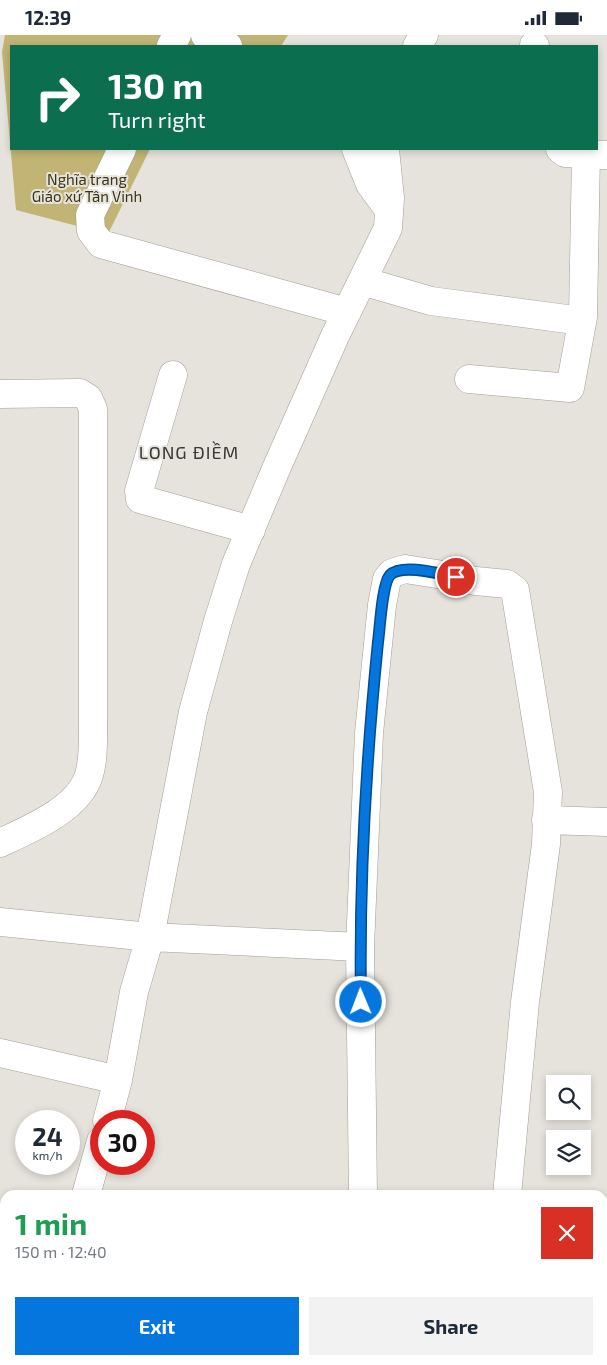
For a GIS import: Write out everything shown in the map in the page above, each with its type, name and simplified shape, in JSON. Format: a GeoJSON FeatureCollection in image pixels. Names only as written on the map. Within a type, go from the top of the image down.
{"type":"FeatureCollection","features":[{"type":"Feature","properties":{"kind":"street"},"geometry":{"type":"LineString","coordinates":[[205,35],[226,45]]}},
{"type":"Feature","properties":{"kind":"street"},"geometry":{"type":"LineString","coordinates":[[122,150],[90,215],[91,231],[101,243],[347,312]]}},
{"type":"Feature","properties":{"kind":"street"},"geometry":{"type":"LineString","coordinates":[[356,150],[370,184],[389,210]]}},
{"type":"Feature","properties":{"kind":"street"},"geometry":{"type":"LineString","coordinates":[[110,1110],[118,1081],[134,992],[150,937],[193,713],[218,621],[236,565],[280,460],[347,312],[388,228],[390,198],[386,150]]}},
{"type":"Feature","properties":{"kind":"street"},"geometry":{"type":"LineString","coordinates":[[468,379],[570,388],[582,321],[597,154],[565,153],[561,150]]}},
{"type":"Feature","properties":{"kind":"street"},"geometry":{"type":"LineString","coordinates":[[362,281],[431,301],[582,321]]}},
{"type":"Feature","properties":{"kind":"street"},"geometry":{"type":"LineString","coordinates":[[173,375],[139,491],[140,499],[250,531]]}},
{"type":"Feature","properties":{"kind":"street"},"geometry":{"type":"LineString","coordinates":[[0,394],[80,393],[88,398],[92,409],[93,721],[89,775],[80,792],[62,809],[40,824],[0,843]]}},
{"type":"Feature","properties":{"kind":"street"},"geometry":{"type":"LineString","coordinates":[[364,1190],[360,947],[369,733],[386,579],[392,573],[404,569],[507,584],[515,590],[548,792],[546,844],[525,1002],[507,1190]]}},
{"type":"Feature","properties":{"kind":"street"},"geometry":{"type":"LineString","coordinates":[[546,820],[607,822]]}},
{"type":"Feature","properties":{"kind":"street"},"geometry":{"type":"LineString","coordinates":[[0,922],[150,937],[360,947]]}},
{"type":"Feature","properties":{"kind":"street"},"geometry":{"type":"LineString","coordinates":[[0,1053],[118,1081]]}},
{"type":"Feature","properties":{"kind":"street"},"geometry":{"type":"LineString","coordinates":[[87,1190],[92,1175]]}},
{"type":"Feature","properties":{"kind":"green space","name":"Nghĩa trang Giáo xứ Tân Vinh"},"geometry":{"type":"Polygon","coordinates":[[[5,35],[288,35],[282,45],[10,45],[10,142],[2,52],[5,35]]]}},
{"type":"Feature","properties":{"kind":"green space","name":"Nghĩa trang Giáo xứ Tân Vinh"},"geometry":{"type":"Polygon","coordinates":[[[11,150],[150,150],[108,234],[16,210],[11,150]]]}},
{"type":"Feature","properties":{"kind":"district","name":"LONG ĐIỀM"},"geometry":{"type":"Point","coordinates":[189,453]}},
{"type":"Feature","properties":{"kind":"route"},"geometry":{"type":"LineString","coordinates":[[361,1002],[360,947],[369,733],[386,579],[392,573],[404,569],[456,577]]}}]}
